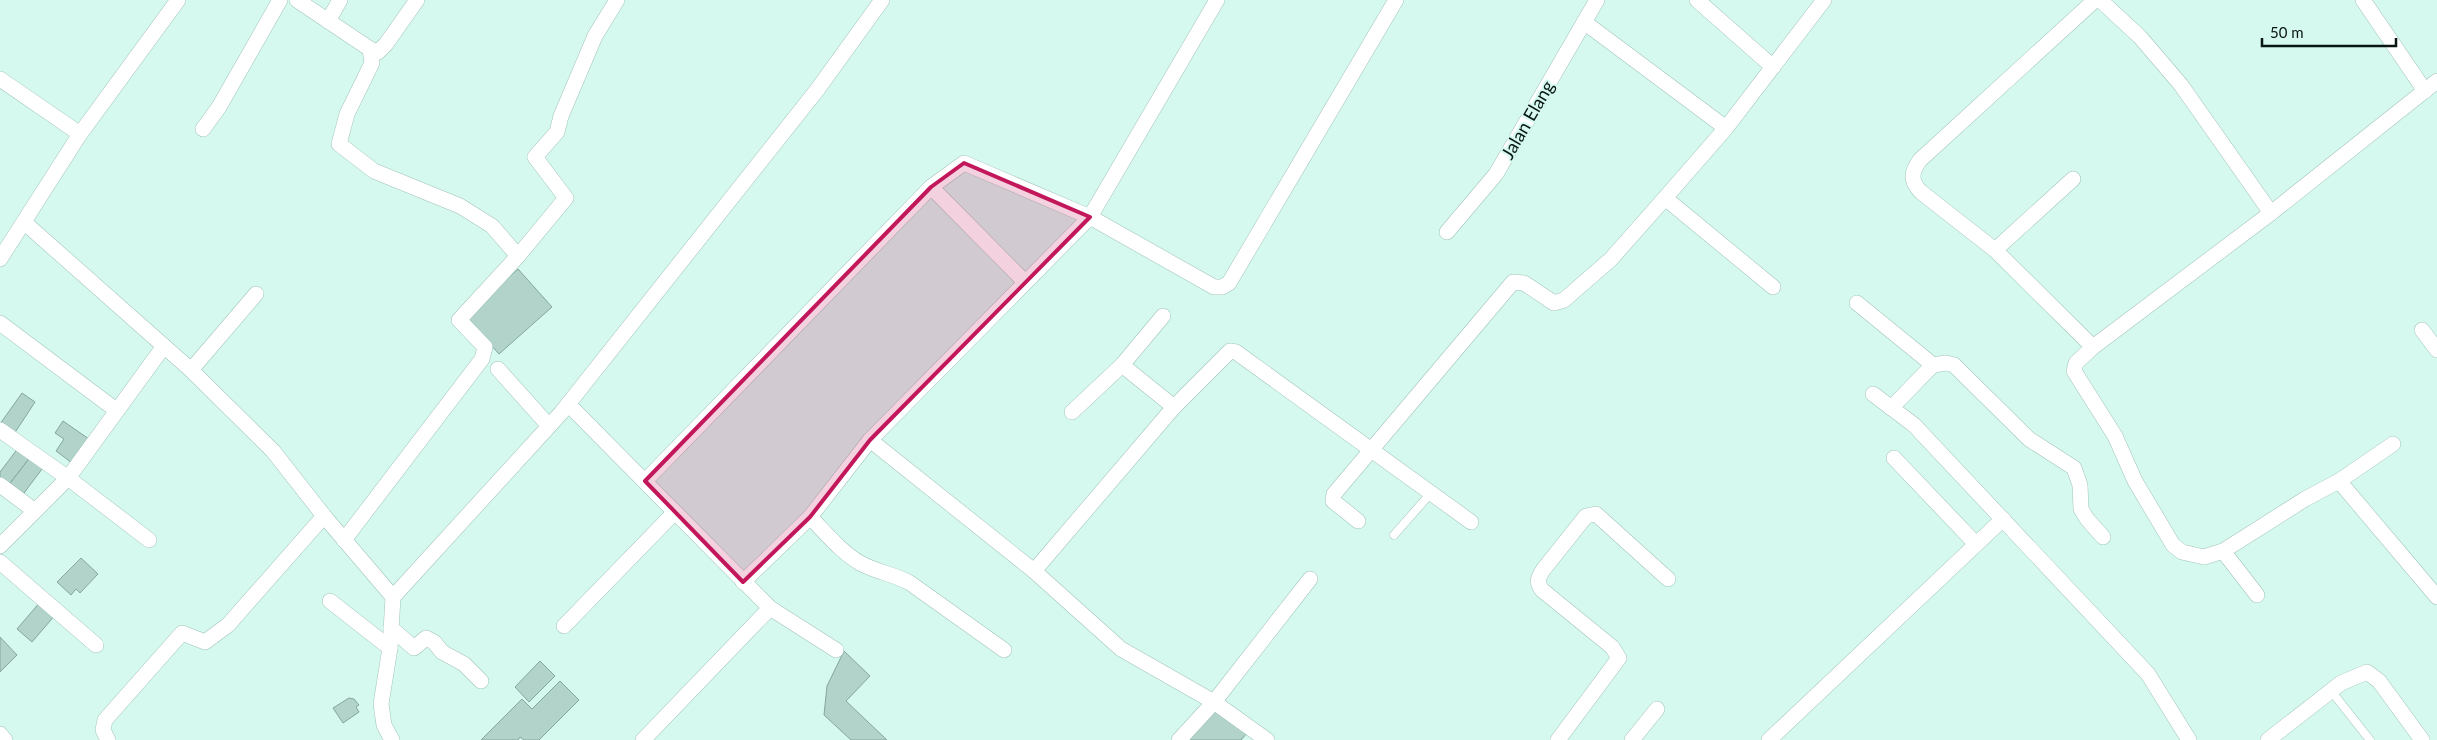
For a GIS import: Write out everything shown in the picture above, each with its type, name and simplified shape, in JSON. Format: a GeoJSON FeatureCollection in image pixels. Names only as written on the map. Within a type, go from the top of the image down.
{"type":"FeatureCollection","features":[{"type":"Feature","properties":{"kind":"street"},"geometry":{"type":"LineString","coordinates":[[2,249],[25,223],[80,134],[178,0]]}},
{"type":"Feature","properties":{"kind":"street"},"geometry":{"type":"LineString","coordinates":[[203,129],[219,108],[280,0]]}},
{"type":"Feature","properties":{"kind":"street"},"geometry":{"type":"LineString","coordinates":[[297,0],[370,49],[378,52],[386,44],[417,0]]}},
{"type":"Feature","properties":{"kind":"street"},"geometry":{"type":"LineString","coordinates":[[328,21],[340,0]]}},
{"type":"Feature","properties":{"kind":"street"},"geometry":{"type":"LineString","coordinates":[[344,540],[482,359],[485,347],[459,320],[518,256],[566,198],[535,157],[557,132],[561,116],[595,36],[617,0]]}},
{"type":"Feature","properties":{"kind":"street"},"geometry":{"type":"LineString","coordinates":[[392,740],[384,725],[381,704],[390,648],[393,597],[568,404],[817,90],[882,0]]}},
{"type":"Feature","properties":{"kind":"street"},"geometry":{"type":"LineString","coordinates":[[743,582],[810,517],[870,440],[1090,217],[1218,0]]}},
{"type":"Feature","properties":{"kind":"street"},"geometry":{"type":"LineString","coordinates":[[644,481],[931,187],[964,164],[1090,217],[1214,287],[1222,287],[1229,283],[1396,0]]}},
{"type":"Feature","properties":{"kind":"street","name":"Jalan Elang"},"geometry":{"type":"LineString","coordinates":[[1447,232],[1496,174],[1598,0]]}},
{"type":"Feature","properties":{"kind":"street"},"geometry":{"type":"LineString","coordinates":[[1697,0],[1773,67]]}},
{"type":"Feature","properties":{"kind":"street"},"geometry":{"type":"LineString","coordinates":[[1358,521],[1333,501],[1332,497],[1513,282],[1524,283],[1554,303],[1564,300],[1611,259],[1726,128],[1824,0]]}},
{"type":"Feature","properties":{"kind":"street"},"geometry":{"type":"LineString","coordinates":[[2093,347],[1996,250],[1914,186],[1912,177],[1914,168],[2094,0]]}},
{"type":"Feature","properties":{"kind":"street"},"geometry":{"type":"LineString","coordinates":[[2100,0],[2140,37],[2181,86],[2271,213]]}},
{"type":"Feature","properties":{"kind":"street"},"geometry":{"type":"LineString","coordinates":[[2363,0],[2425,91]]}},
{"type":"Feature","properties":{"kind":"street"},"geometry":{"type":"LineString","coordinates":[[1584,22],[1726,128]]}},
{"type":"Feature","properties":{"kind":"street"},"geometry":{"type":"LineString","coordinates":[[370,49],[372,63],[346,114],[339,144],[374,171],[460,206],[492,226],[518,256]]}},
{"type":"Feature","properties":{"kind":"street"},"geometry":{"type":"LineString","coordinates":[[0,79],[80,134]]}},
{"type":"Feature","properties":{"kind":"street"},"geometry":{"type":"LineString","coordinates":[[2393,444],[2339,481],[2304,499],[2223,551],[2204,557],[2182,552],[2173,545],[2136,481],[2115,436],[2076,376],[2076,363],[2093,347],[2271,213],[2437,81]]}},
{"type":"Feature","properties":{"kind":"street"},"geometry":{"type":"LineString","coordinates":[[1996,250],[2073,179]]}},
{"type":"Feature","properties":{"kind":"street"},"geometry":{"type":"LineString","coordinates":[[931,187],[1025,282]]}},
{"type":"Feature","properties":{"kind":"street"},"geometry":{"type":"LineString","coordinates":[[1665,198],[1773,286]]}},
{"type":"Feature","properties":{"kind":"street"},"geometry":{"type":"LineString","coordinates":[[25,223],[191,370],[273,451],[324,516],[393,597]]}},
{"type":"Feature","properties":{"kind":"street"},"geometry":{"type":"LineString","coordinates":[[191,370],[256,294]]}},
{"type":"Feature","properties":{"kind":"street"},"geometry":{"type":"LineString","coordinates":[[1857,303],[1933,365]]}},
{"type":"Feature","properties":{"kind":"street"},"geometry":{"type":"LineString","coordinates":[[1072,412],[1122,364],[1163,316]]}},
{"type":"Feature","properties":{"kind":"street"},"geometry":{"type":"LineString","coordinates":[[0,322],[116,410]]}},
{"type":"Feature","properties":{"kind":"street"},"geometry":{"type":"LineString","coordinates":[[2422,330],[2437,350]]}},
{"type":"Feature","properties":{"kind":"street"},"geometry":{"type":"LineString","coordinates":[[0,546],[68,478],[164,346]]}},
{"type":"Feature","properties":{"kind":"street"},"geometry":{"type":"LineString","coordinates":[[1034,571],[1174,407],[1227,353],[1233,351],[1470,522]]}},
{"type":"Feature","properties":{"kind":"street"},"geometry":{"type":"LineString","coordinates":[[1891,408],[1933,365],[1946,362],[1960,370],[2029,439],[2074,468],[2080,485],[2081,508],[2087,519],[2103,537]]}},
{"type":"Feature","properties":{"kind":"street"},"geometry":{"type":"LineString","coordinates":[[1122,364],[1174,407]]}},
{"type":"Feature","properties":{"kind":"street"},"geometry":{"type":"LineString","coordinates":[[498,369],[549,426]]}},
{"type":"Feature","properties":{"kind":"street"},"geometry":{"type":"LineString","coordinates":[[1873,394],[1914,425],[2148,674],[2189,740]]}},
{"type":"Feature","properties":{"kind":"street"},"geometry":{"type":"LineString","coordinates":[[568,404],[770,608],[836,650]]}},
{"type":"Feature","properties":{"kind":"street"},"geometry":{"type":"LineString","coordinates":[[0,430],[68,478],[149,540]]}},
{"type":"Feature","properties":{"kind":"street"},"geometry":{"type":"LineString","coordinates":[[870,440],[1034,571],[1121,649],[1214,702],[1267,740]]}},
{"type":"Feature","properties":{"kind":"street"},"geometry":{"type":"LineString","coordinates":[[1894,458],[1976,544]]}},
{"type":"Feature","properties":{"kind":"street"},"geometry":{"type":"LineString","coordinates":[[2339,481],[2437,597]]}},
{"type":"Feature","properties":{"kind":"street"},"geometry":{"type":"LineString","coordinates":[[0,485],[35,511]]}},
{"type":"Feature","properties":{"kind":"street"},"geometry":{"type":"LineString","coordinates":[[564,626],[674,513]]}},
{"type":"Feature","properties":{"kind":"street"},"geometry":{"type":"LineString","coordinates":[[1558,740],[1619,658],[1612,647],[1542,590],[1538,584],[1538,578],[1543,570],[1586,516],[1596,514],[1668,579]]}},
{"type":"Feature","properties":{"kind":"street"},"geometry":{"type":"LineString","coordinates":[[108,740],[103,730],[105,720],[166,649],[182,634],[205,642],[228,625],[324,516]]}},
{"type":"Feature","properties":{"kind":"street"},"geometry":{"type":"LineString","coordinates":[[810,517],[858,562],[877,572],[894,574],[910,583],[1004,650]]}},
{"type":"Feature","properties":{"kind":"street"},"geometry":{"type":"LineString","coordinates":[[1769,740],[2003,519]]}},
{"type":"Feature","properties":{"kind":"street"},"geometry":{"type":"LineString","coordinates":[[2223,551],[2257,595]]}},
{"type":"Feature","properties":{"kind":"street"},"geometry":{"type":"LineString","coordinates":[[0,562],[96,646]]}},
{"type":"Feature","properties":{"kind":"street"},"geometry":{"type":"LineString","coordinates":[[1179,740],[1214,702],[1310,579]]}},
{"type":"Feature","properties":{"kind":"street"},"geometry":{"type":"LineString","coordinates":[[330,601],[390,648]]}},
{"type":"Feature","properties":{"kind":"street"},"geometry":{"type":"LineString","coordinates":[[643,740],[770,608]]}},
{"type":"Feature","properties":{"kind":"street"},"geometry":{"type":"LineString","coordinates":[[391,628],[414,648],[426,638],[434,642],[442,652],[464,664],[481,680]]}},
{"type":"Feature","properties":{"kind":"street"},"geometry":{"type":"LineString","coordinates":[[2270,740],[2341,683],[2367,672],[2379,681],[2422,740]]}},
{"type":"Feature","properties":{"kind":"street"},"geometry":{"type":"LineString","coordinates":[[1632,740],[1657,709]]}},
{"type":"Feature","properties":{"kind":"street"},"geometry":{"type":"LineString","coordinates":[[0,734],[5,740]]}},
{"type":"Feature","properties":{"kind":"lane"},"geometry":{"type":"LineString","coordinates":[[1394,535],[1431,494]]}},
{"type":"Feature","properties":{"kind":"lane"},"geometry":{"type":"LineString","coordinates":[[2332,692],[2370,740]]}},
{"type":"Feature","properties":{"kind":"highlighted area"},"geometry":{"type":"Polygon","coordinates":[[[964,163],[1090,217],[870,440],[810,517],[743,582],[645,481],[931,187],[964,163]]]}},
{"type":"Feature","properties":{"kind":"building"},"geometry":{"type":"Polygon","coordinates":[[[518,269],[552,307],[499,354],[465,316],[518,269]]]}},
{"type":"Feature","properties":{"kind":"building"},"geometry":{"type":"Polygon","coordinates":[[[22,393],[35,402],[14,434],[0,424],[22,393]]]}},
{"type":"Feature","properties":{"kind":"building"},"geometry":{"type":"Polygon","coordinates":[[[63,421],[89,439],[72,463],[56,451],[64,439],[55,433],[63,421]]]}},
{"type":"Feature","properties":{"kind":"building"},"geometry":{"type":"Polygon","coordinates":[[[19,447],[31,456],[8,486],[0,480],[0,472],[19,447]]]}},
{"type":"Feature","properties":{"kind":"building"},"geometry":{"type":"Polygon","coordinates":[[[31,456],[45,465],[21,497],[8,486],[31,456]]]}},
{"type":"Feature","properties":{"kind":"building"},"geometry":{"type":"Polygon","coordinates":[[[81,558],[98,574],[80,593],[76,589],[71,595],[57,582],[81,558]]]}},
{"type":"Feature","properties":{"kind":"building"},"geometry":{"type":"Polygon","coordinates":[[[41,601],[56,614],[32,642],[17,629],[41,601]]]}},
{"type":"Feature","properties":{"kind":"building"},"geometry":{"type":"Polygon","coordinates":[[[0,637],[17,655],[0,672],[0,637]]]}},
{"type":"Feature","properties":{"kind":"building"},"geometry":{"type":"Polygon","coordinates":[[[844,651],[870,676],[846,701],[887,740],[851,740],[824,715],[827,686],[844,651]]]}},
{"type":"Feature","properties":{"kind":"building"},"geometry":{"type":"Polygon","coordinates":[[[540,661],[555,676],[529,702],[515,687],[540,661]]]}},
{"type":"Feature","properties":{"kind":"building"},"geometry":{"type":"Polygon","coordinates":[[[560,681],[579,700],[539,740],[524,740],[520,737],[518,740],[481,740],[522,699],[532,709],[560,681]]]}},
{"type":"Feature","properties":{"kind":"building"},"geometry":{"type":"Polygon","coordinates":[[[349,698],[354,699],[359,705],[356,707],[359,712],[343,723],[333,708],[349,698]]]}},
{"type":"Feature","properties":{"kind":"building"},"geometry":{"type":"Polygon","coordinates":[[[1215,705],[1248,732],[1241,740],[1184,740],[1215,705]]]}}]}
